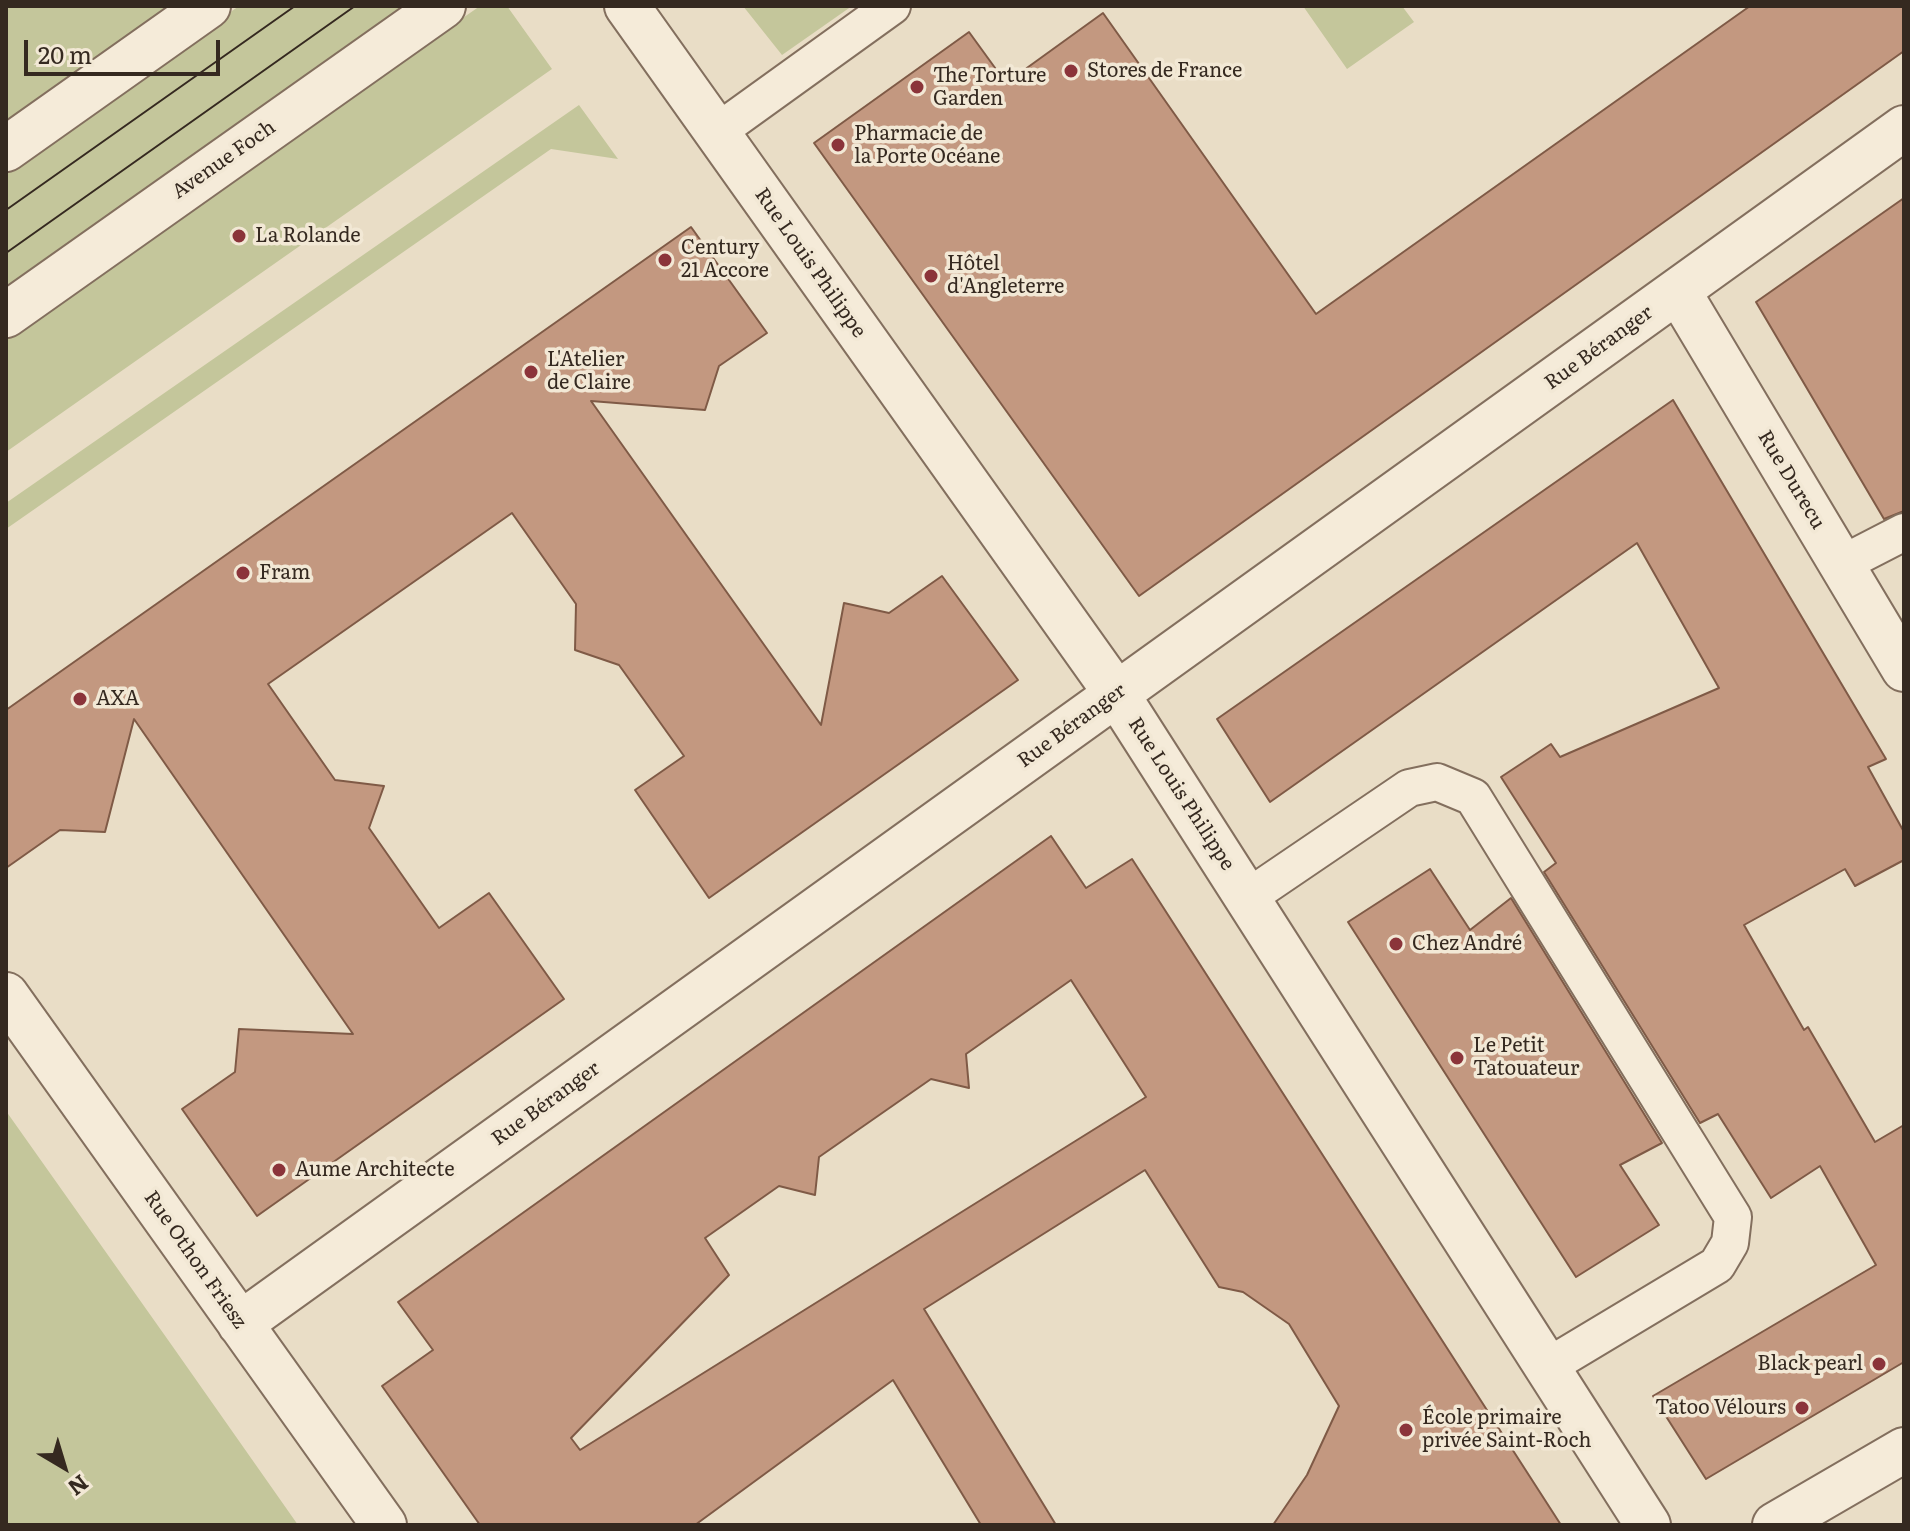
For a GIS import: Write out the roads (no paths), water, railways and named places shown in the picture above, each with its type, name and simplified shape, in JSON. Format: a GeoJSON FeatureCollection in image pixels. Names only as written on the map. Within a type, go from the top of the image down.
{"type":"FeatureCollection","features":[{"type":"Feature","properties":{"kind":"street"},"geometry":{"type":"LineString","coordinates":[[6,149],[208,6]]}},
{"type":"Feature","properties":{"kind":"street","name":"Avenue Foch"},"geometry":{"type":"LineString","coordinates":[[6,315],[443,6]]}},
{"type":"Feature","properties":{"kind":"street","name":"Rue Louis Philippe"},"geometry":{"type":"LineString","coordinates":[[627,6],[1116,693],[1648,1525]]}},
{"type":"Feature","properties":{"kind":"street","name":"Rue Béranger"},"geometry":{"type":"LineString","coordinates":[[240,1324],[1904,128]]}},
{"type":"Feature","properties":{"kind":"street","name":"Rue Durecu"},"geometry":{"type":"LineString","coordinates":[[1678,291],[1904,669]]}},
{"type":"Feature","properties":{"kind":"street","name":"Rue Othon Friesz"},"geometry":{"type":"LineString","coordinates":[[6,995],[384,1525]]}},
{"type":"Feature","properties":{"kind":"street"},"geometry":{"type":"LineString","coordinates":[[1775,1525],[1904,1450]]}},
{"type":"Feature","properties":{"kind":"lane"},"geometry":{"type":"LineString","coordinates":[[717,132],[892,6]]}},
{"type":"Feature","properties":{"kind":"lane"},"geometry":{"type":"LineString","coordinates":[[1842,564],[1904,532]]}},
{"type":"Feature","properties":{"kind":"lane"},"geometry":{"type":"LineString","coordinates":[[1247,898],[1409,788],[1437,782],[1473,797],[1733,1217],[1730,1243],[1717,1265],[1547,1367]]}},
{"type":"Feature","properties":{"kind":"tram line"},"geometry":{"type":"LineString","coordinates":[[6,210],[295,6]]}},
{"type":"Feature","properties":{"kind":"tram line"},"geometry":{"type":"LineString","coordinates":[[6,253],[355,6]]}},
{"type":"Feature","properties":{"kind":"place","name":"Stores de France"},"geometry":{"type":"Point","coordinates":[1071,71]}},
{"type":"Feature","properties":{"kind":"place","name":"The Torture Garden"},"geometry":{"type":"Point","coordinates":[917,87]}},
{"type":"Feature","properties":{"kind":"place","name":"Pharmacie de la Porte Océane"},"geometry":{"type":"Point","coordinates":[838,145]}},
{"type":"Feature","properties":{"kind":"place","name":"La Rolande"},"geometry":{"type":"Point","coordinates":[239,236]}},
{"type":"Feature","properties":{"kind":"place","name":"Century 21 Accore"},"geometry":{"type":"Point","coordinates":[665,260]}},
{"type":"Feature","properties":{"kind":"place","name":"Hôtel d'Angleterre"},"geometry":{"type":"Point","coordinates":[931,276]}},
{"type":"Feature","properties":{"kind":"place","name":"L'Atelier de Claire"},"geometry":{"type":"Point","coordinates":[531,372]}},
{"type":"Feature","properties":{"kind":"place","name":"Fram"},"geometry":{"type":"Point","coordinates":[243,573]}},
{"type":"Feature","properties":{"kind":"place","name":"AXA"},"geometry":{"type":"Point","coordinates":[80,699]}},
{"type":"Feature","properties":{"kind":"place","name":"Chez André"},"geometry":{"type":"Point","coordinates":[1396,944]}},
{"type":"Feature","properties":{"kind":"place","name":"Le Petit Tatouateur"},"geometry":{"type":"Point","coordinates":[1457,1058]}},
{"type":"Feature","properties":{"kind":"place","name":"Aume Architecte"},"geometry":{"type":"Point","coordinates":[279,1170]}},
{"type":"Feature","properties":{"kind":"place","name":"Black pearl"},"geometry":{"type":"Point","coordinates":[1879,1364]}},
{"type":"Feature","properties":{"kind":"place","name":"Tatoo Vélours"},"geometry":{"type":"Point","coordinates":[1802,1408]}},
{"type":"Feature","properties":{"kind":"place","name":"École primaire privée Saint-Roch"},"geometry":{"type":"Point","coordinates":[1406,1430]}}]}
